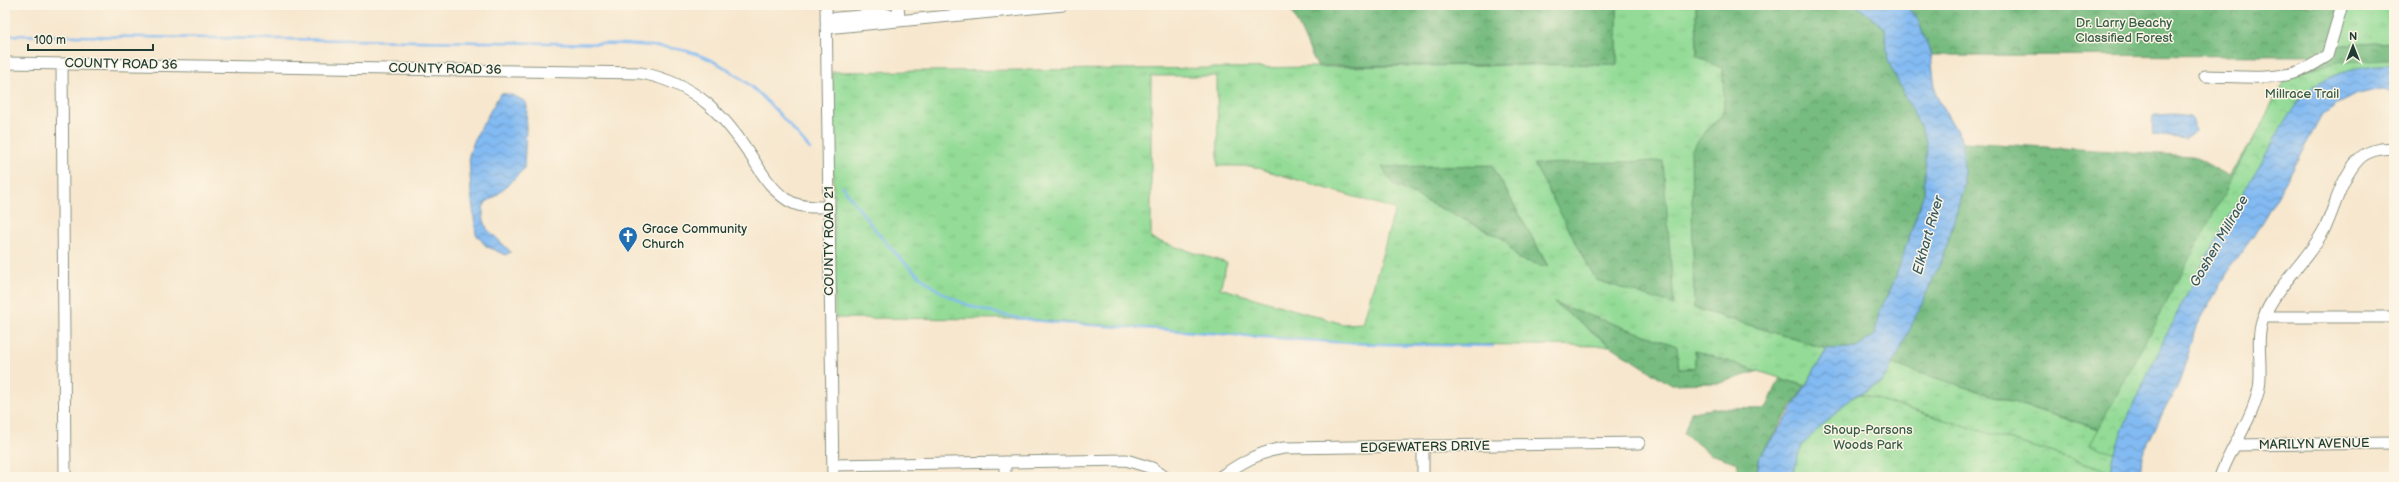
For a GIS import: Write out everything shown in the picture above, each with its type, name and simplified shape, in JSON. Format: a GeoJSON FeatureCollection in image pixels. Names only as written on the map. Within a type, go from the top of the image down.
{"type":"FeatureCollection","features":[{"type":"Feature","properties":{"kind":"street","name":"COUNTY ROAD 21"},"geometry":{"type":"LineString","coordinates":[[826,5],[833,477]]}},
{"type":"Feature","properties":{"kind":"street"},"geometry":{"type":"LineString","coordinates":[[898,5],[899,19]]}},
{"type":"Feature","properties":{"kind":"street"},"geometry":{"type":"LineString","coordinates":[[826,24],[887,23],[899,19],[1063,5]]}},
{"type":"Feature","properties":{"kind":"street"},"geometry":{"type":"LineString","coordinates":[[2205,76],[2273,76],[2299,72],[2327,56],[2342,5]]}},
{"type":"Feature","properties":{"kind":"street","name":"COUNTY ROAD 36"},"geometry":{"type":"LineString","coordinates":[[5,63],[641,73],[678,84],[716,110],[736,133],[766,179],[781,195],[793,203],[805,207],[829,208]]}},
{"type":"Feature","properties":{"kind":"street"},"geometry":{"type":"LineString","coordinates":[[62,64],[65,477]]}},
{"type":"Feature","properties":{"kind":"street"},"geometry":{"type":"LineString","coordinates":[[2220,477],[2251,414],[2259,389],[2261,369],[2260,330],[2264,317],[2272,303],[2315,245],[2326,226],[2346,178],[2358,160],[2376,150],[2394,149]]}},
{"type":"Feature","properties":{"kind":"street"},"geometry":{"type":"LineString","coordinates":[[2264,317],[2394,318]]}},
{"type":"Feature","properties":{"kind":"street","name":"EDGEWATERS DRIVE"},"geometry":{"type":"LineString","coordinates":[[1220,477],[1249,458],[1265,451],[1278,449],[1638,443]]}},
{"type":"Feature","properties":{"kind":"street","name":"MARILYN AVENUE"},"geometry":{"type":"LineString","coordinates":[[2235,445],[2394,443]]}},
{"type":"Feature","properties":{"kind":"street"},"geometry":{"type":"LineString","coordinates":[[1423,447],[1423,477]]}},
{"type":"Feature","properties":{"kind":"street"},"geometry":{"type":"LineString","coordinates":[[833,465],[1126,460],[1152,468],[1164,477]]}},
{"type":"Feature","properties":{"kind":"street"},"geometry":{"type":"LineString","coordinates":[[1005,462],[1005,477]]}},
{"type":"Feature","properties":{"kind":"shaded area"},"geometry":{"type":"Polygon","coordinates":[[[839,5],[892,5],[892,8],[846,12],[839,5]]]}},
{"type":"Feature","properties":{"kind":"green space"},"geometry":{"type":"Polygon","coordinates":[[[1289,5],[1617,5],[1617,64],[1317,66],[1289,5]]]}},
{"type":"Feature","properties":{"kind":"green space"},"geometry":{"type":"Polygon","coordinates":[[[1617,5],[1696,5],[1697,56],[1723,69],[1724,114],[1705,132],[1694,308],[1827,349],[1805,386],[1695,351],[1695,368],[1679,369],[1556,304],[1611,346],[1349,343],[1022,319],[835,318],[832,72],[1617,64],[1617,5]],[[1151,76],[1151,239],[1227,263],[1220,288],[1343,324],[1363,323],[1395,209],[1251,166],[1218,166],[1217,76],[1151,76]],[[1492,165],[1425,201],[1504,239],[1519,259],[1548,266],[1492,165]]]}},
{"type":"Feature","properties":{"kind":"green space"},"geometry":{"type":"Polygon","coordinates":[[[1696,5],[1856,5],[1885,28],[1888,61],[1927,141],[1924,193],[1896,276],[1879,313],[1875,334],[1857,348],[1827,349],[1694,308],[1691,150],[1705,132],[1724,114],[1723,69],[1697,56],[1696,5]]]}},
{"type":"Feature","properties":{"kind":"green space","name":"Dr. Larry Beachy Classified Forest"},"geometry":{"type":"Polygon","coordinates":[[[1906,5],[2342,5],[2333,43],[2345,45],[2394,42],[2394,65],[2338,74],[2121,436],[1892,364],[1944,255],[1964,185],[1963,142],[2193,156],[2229,176],[2299,72],[2326,56],[1931,55],[1917,18],[1906,5]]]}},
{"type":"Feature","properties":{"kind":"green space"},"geometry":{"type":"Polygon","coordinates":[[[2342,5],[2394,5],[2394,42],[2345,45],[2332,43],[2342,5]]]}},
{"type":"Feature","properties":{"kind":"green space","name":"Millrace Trail"},"geometry":{"type":"Polygon","coordinates":[[[2394,60],[2394,84],[2335,89],[2298,136],[2123,455],[2090,445],[2288,74],[2340,62],[2394,60]]]}},
{"type":"Feature","properties":{"kind":"green space"},"geometry":{"type":"Polygon","coordinates":[[[1663,161],[1674,305],[1596,280],[1534,164],[1663,161]]]}},
{"type":"Feature","properties":{"kind":"green space"},"geometry":{"type":"Polygon","coordinates":[[[1492,165],[1548,267],[1519,259],[1504,239],[1394,185],[1382,167],[1492,165]]]}},
{"type":"Feature","properties":{"kind":"green space"},"geometry":{"type":"Polygon","coordinates":[[[1554,303],[1677,346],[1679,369],[1695,368],[1695,351],[1759,371],[1720,383],[1670,384],[1611,346],[1554,303]]]}},
{"type":"Feature","properties":{"kind":"green space"},"geometry":{"type":"Polygon","coordinates":[[[1892,364],[2121,436],[2111,471],[1860,394],[1881,383],[1892,364]]]}},
{"type":"Feature","properties":{"kind":"green space"},"geometry":{"type":"Polygon","coordinates":[[[1780,378],[1805,386],[1760,456],[1756,477],[1736,477],[1738,463],[1710,454],[1684,433],[1691,412],[1718,408],[1766,409],[1780,378]]]}},
{"type":"Feature","properties":{"kind":"green space","name":"Shoup-Parsons Woods Park"},"geometry":{"type":"Polygon","coordinates":[[[1860,394],[2111,471],[2110,477],[1791,477],[1802,445],[1851,398],[1860,394]]]}},
{"type":"Feature","properties":{"kind":"water","name":"Elkhart River"},"geometry":{"type":"Polygon","coordinates":[[[1856,5],[1906,5],[1917,18],[1931,55],[1936,95],[1963,142],[1964,185],[1944,255],[1897,357],[1881,383],[1851,398],[1802,445],[1791,477],[1756,477],[1760,456],[1788,416],[1827,349],[1857,348],[1875,334],[1879,313],[1896,276],[1924,193],[1927,141],[1888,61],[1885,28],[1856,5]]]}},
{"type":"Feature","properties":{"kind":"water","name":"Goshen Millrace"},"geometry":{"type":"Polygon","coordinates":[[[2394,65],[2394,91],[2382,89],[2355,95],[2337,104],[2322,115],[2285,183],[2254,235],[2229,269],[2197,326],[2178,386],[2166,406],[2142,455],[2140,477],[2110,477],[2116,449],[2126,422],[2176,315],[2234,208],[2296,104],[2317,84],[2338,74],[2360,68],[2394,65]]]}},
{"type":"Feature","properties":{"kind":"water"},"geometry":{"type":"Polygon","coordinates":[[[500,94],[517,97],[526,102],[527,107],[524,169],[495,197],[486,202],[483,208],[483,217],[487,229],[511,252],[505,255],[486,246],[476,234],[471,193],[469,155],[476,136],[500,94]]]}},
{"type":"Feature","properties":{"kind":"water"},"geometry":{"type":"Polygon","coordinates":[[[2173,114],[2190,116],[2193,120],[2195,131],[2186,139],[2153,135],[2152,121],[2155,115],[2173,114]]]}},
{"type":"Feature","properties":{"kind":"waterway"},"geometry":{"type":"LineString","coordinates":[[5,35],[626,44],[672,48],[687,51],[707,58],[741,78],[770,104],[810,149]]}},
{"type":"Feature","properties":{"kind":"waterway"},"geometry":{"type":"LineString","coordinates":[[842,186],[887,244],[926,282],[941,292],[964,303],[990,312],[1046,322],[1348,343],[1493,346]]}},
{"type":"Feature","properties":{"kind":"place","name":"Grace Community Church"},"geometry":{"type":"Point","coordinates":[628,253]}}]}
